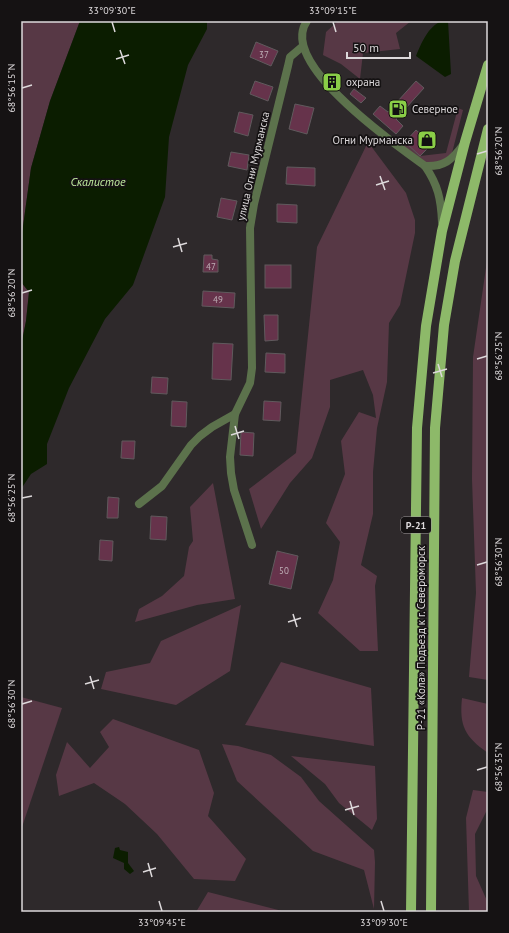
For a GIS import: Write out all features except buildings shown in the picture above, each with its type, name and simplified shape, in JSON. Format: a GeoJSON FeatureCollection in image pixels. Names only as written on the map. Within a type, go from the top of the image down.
{"type":"FeatureCollection","features":[{"type":"Feature","properties":{"kind":"main road","name":"Р-21"},"geometry":{"type":"LineString","coordinates":[[465,142],[488,65]]}},
{"type":"Feature","properties":{"kind":"main road","name":"Р-21 «Кола» Подъезд к г. Североморск"},"geometry":{"type":"LineString","coordinates":[[431,912],[435,428],[444,325],[455,261],[488,129]]}},
{"type":"Feature","properties":{"kind":"main road","name":"Р-21 «Кола» Подъезд к г. Североморск"},"geometry":{"type":"LineString","coordinates":[[411,912],[417,428],[426,326],[442,231],[465,142]]}},
{"type":"Feature","properties":{"kind":"street"},"geometry":{"type":"LineString","coordinates":[[307,21],[302,33],[303,46],[318,73],[332,91],[425,166],[434,180],[439,194],[442,231]]}},
{"type":"Feature","properties":{"kind":"street","name":"улица Огни Мурманска"},"geometry":{"type":"LineString","coordinates":[[235,414],[250,383],[252,368],[249,252],[254,204],[290,57],[303,46]]}},
{"type":"Feature","properties":{"kind":"street"},"geometry":{"type":"LineString","coordinates":[[425,166],[436,167],[445,164],[454,158],[465,142]]}},
{"type":"Feature","properties":{"kind":"street"},"geometry":{"type":"LineString","coordinates":[[139,504],[162,486],[191,445],[200,436],[235,414]]}},
{"type":"Feature","properties":{"kind":"street"},"geometry":{"type":"LineString","coordinates":[[235,414],[230,457],[231,473],[234,490],[252,545]]}},
{"type":"Feature","properties":{"kind":"shaded area"},"geometry":{"type":"Polygon","coordinates":[[[21,21],[80,21],[50,101],[31,168],[21,241],[21,21]]]}},
{"type":"Feature","properties":{"kind":"shaded area"},"geometry":{"type":"Polygon","coordinates":[[[338,21],[411,21],[396,33],[400,49],[363,53],[360,79],[341,64],[323,55],[326,32],[338,21]]]}},
{"type":"Feature","properties":{"kind":"shaded area"},"geometry":{"type":"Polygon","coordinates":[[[458,108],[463,110],[452,153],[446,159],[428,164],[402,145],[405,142],[420,156],[446,153],[458,108]]]}},
{"type":"Feature","properties":{"kind":"shaded area"},"geometry":{"type":"Polygon","coordinates":[[[368,142],[406,193],[415,220],[415,233],[400,305],[389,323],[387,382],[377,428],[373,472],[373,514],[361,565],[377,576],[375,586],[378,651],[360,651],[318,613],[333,580],[340,542],[326,523],[345,474],[341,441],[359,412],[376,418],[373,395],[363,370],[330,380],[330,407],[312,458],[290,483],[261,529],[249,489],[296,453],[317,247],[368,142]]]}},
{"type":"Feature","properties":{"kind":"shaded area"},"geometry":{"type":"Polygon","coordinates":[[[488,254],[488,680],[469,677],[476,593],[472,479],[473,357],[488,254]]]}},
{"type":"Feature","properties":{"kind":"shaded area"},"geometry":{"type":"Polygon","coordinates":[[[21,282],[29,292],[26,321],[21,346],[21,282]]]}},
{"type":"Feature","properties":{"kind":"shaded area"},"geometry":{"type":"Polygon","coordinates":[[[213,483],[235,599],[197,605],[135,622],[139,609],[162,596],[184,576],[189,547],[193,541],[190,507],[213,483]]]}},
{"type":"Feature","properties":{"kind":"shaded area"},"geometry":{"type":"Polygon","coordinates":[[[241,605],[230,671],[176,705],[101,689],[106,672],[150,663],[161,641],[241,605]]]}},
{"type":"Feature","properties":{"kind":"shaded area"},"geometry":{"type":"Polygon","coordinates":[[[281,662],[371,688],[374,746],[245,725],[281,662]]]}},
{"type":"Feature","properties":{"kind":"shaded area"},"geometry":{"type":"Polygon","coordinates":[[[21,697],[62,708],[21,830],[21,697]]]}},
{"type":"Feature","properties":{"kind":"shaded area"},"geometry":{"type":"Polygon","coordinates":[[[462,698],[488,704],[488,753],[474,742],[465,730],[461,708],[462,698]]]}},
{"type":"Feature","properties":{"kind":"shaded area"},"geometry":{"type":"Polygon","coordinates":[[[113,719],[199,750],[214,793],[208,816],[246,859],[235,881],[194,879],[157,834],[125,804],[94,783],[59,796],[56,775],[67,742],[90,768],[109,747],[100,732],[113,719]]]}},
{"type":"Feature","properties":{"kind":"shaded area"},"geometry":{"type":"Polygon","coordinates":[[[222,744],[238,746],[271,755],[301,777],[319,801],[374,850],[374,909],[364,870],[313,851],[237,781],[222,744]]]}},
{"type":"Feature","properties":{"kind":"shaded area"},"geometry":{"type":"Polygon","coordinates":[[[291,756],[375,766],[377,819],[372,830],[339,803],[325,784],[291,756]]]}},
{"type":"Feature","properties":{"kind":"shaded area"},"geometry":{"type":"Polygon","coordinates":[[[473,790],[488,792],[488,808],[475,834],[476,876],[488,903],[488,912],[469,912],[466,818],[473,790]]]}},
{"type":"Feature","properties":{"kind":"shaded area"},"geometry":{"type":"Polygon","coordinates":[[[208,892],[286,912],[196,912],[208,892]]]}},
{"type":"Feature","properties":{"kind":"water","name":"Скалистое"},"geometry":{"type":"Polygon","coordinates":[[[80,21],[207,21],[207,29],[188,65],[169,137],[165,197],[133,285],[105,319],[69,388],[47,444],[47,464],[31,474],[21,489],[21,346],[26,321],[29,292],[21,282],[21,241],[31,168],[50,101],[80,21]]]}},
{"type":"Feature","properties":{"kind":"water"},"geometry":{"type":"Polygon","coordinates":[[[448,21],[451,74],[445,77],[416,56],[429,31],[437,23],[448,21]]]}},
{"type":"Feature","properties":{"kind":"water"},"geometry":{"type":"Polygon","coordinates":[[[119,847],[120,850],[128,852],[128,863],[134,871],[130,874],[124,869],[124,863],[113,858],[115,848],[119,847]]]}},
{"type":"Feature","properties":{"kind":"place","name":"охрана"},"geometry":{"type":"Point","coordinates":[332,82]}},
{"type":"Feature","properties":{"kind":"place","name":"Северное"},"geometry":{"type":"Point","coordinates":[398,109]}},
{"type":"Feature","properties":{"kind":"place","name":"Огни Мурманска"},"geometry":{"type":"Point","coordinates":[427,140]}}]}
